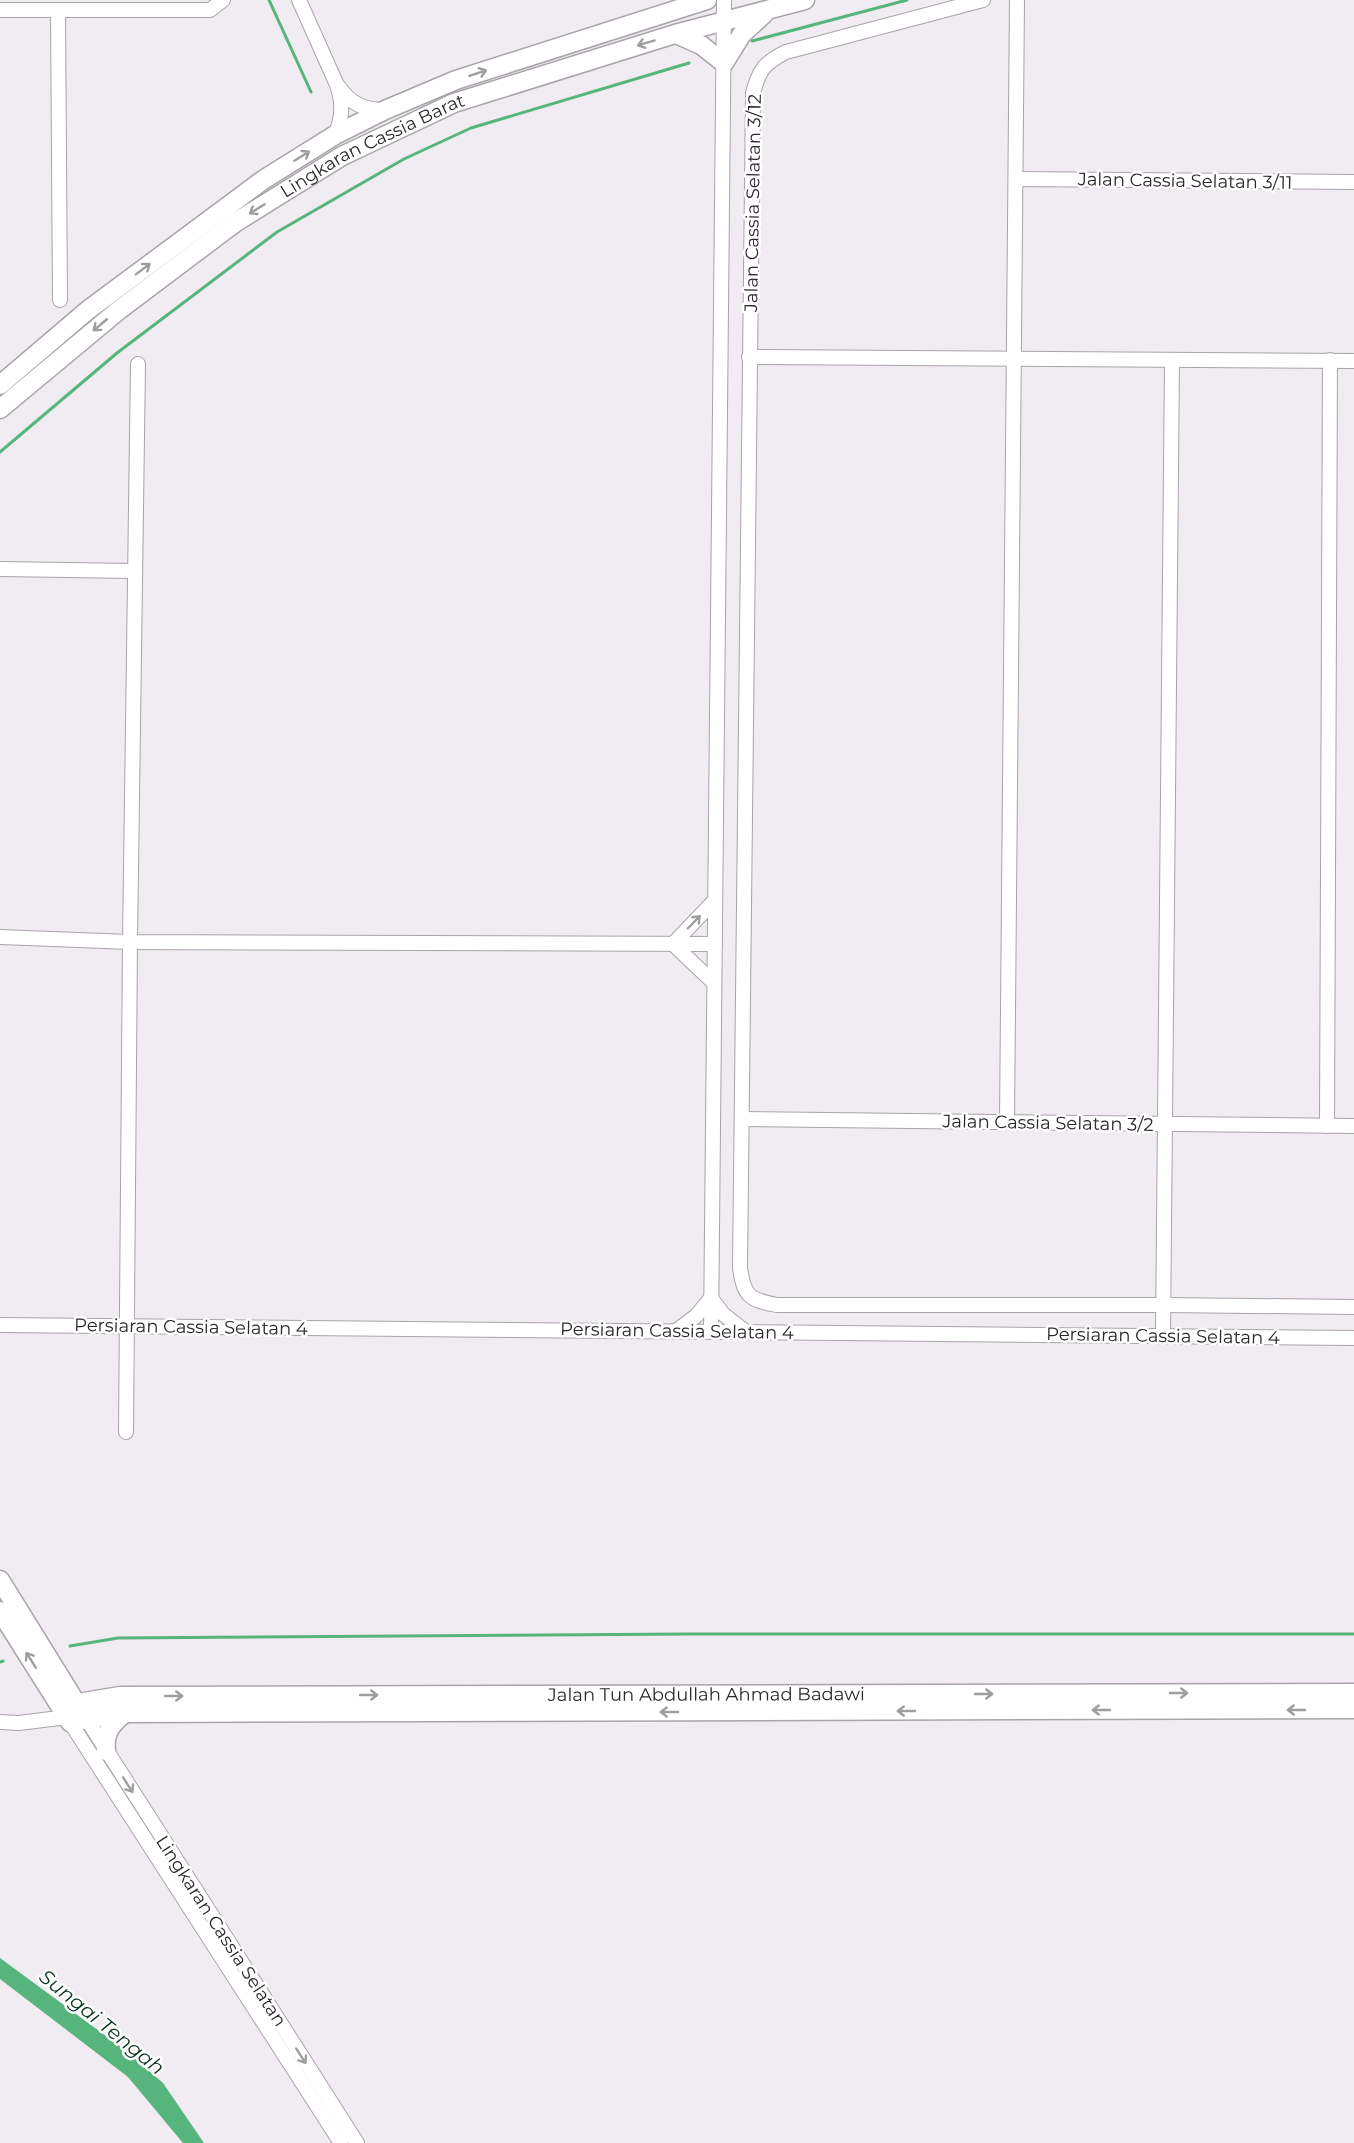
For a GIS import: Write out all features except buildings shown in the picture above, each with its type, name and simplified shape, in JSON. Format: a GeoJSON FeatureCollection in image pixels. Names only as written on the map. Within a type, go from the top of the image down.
{"type":"FeatureCollection","features":[{"type":"Feature","properties":{"kind":"main road","name":"Lingkaran Cassia Barat"},"geometry":{"type":"LineString","coordinates":[[0,385],[97,303],[263,180],[335,135],[385,110],[456,80],[688,4],[707,0]]}},
{"type":"Feature","properties":{"kind":"main road","name":"Lingkaran Cassia Barat"},"geometry":{"type":"LineString","coordinates":[[0,409],[119,310],[236,222],[342,156],[454,103],[675,34],[805,0]]}},
{"type":"Feature","properties":{"kind":"main road"},"geometry":{"type":"LineString","coordinates":[[675,34],[701,45],[724,63],[742,34],[768,10]]}},
{"type":"Feature","properties":{"kind":"main road"},"geometry":{"type":"LineString","coordinates":[[0,1580],[57,1671],[73,1714]]}},
{"type":"Feature","properties":{"kind":"main road"},"geometry":{"type":"LineString","coordinates":[[0,1611],[73,1714]]}},
{"type":"Feature","properties":{"kind":"main road"},"geometry":{"type":"LineString","coordinates":[[57,1671],[91,1691],[116,1697]]}},
{"type":"Feature","properties":{"kind":"main road","name":"Jalan Tun Abdullah Ahmad Badawi"},"geometry":{"type":"LineString","coordinates":[[73,1714],[470,1704],[1354,1693]]}},
{"type":"Feature","properties":{"kind":"main road","name":"Jalan Tun Abdullah Ahmad Badawi"},"geometry":{"type":"LineString","coordinates":[[73,1714],[116,1697],[470,1704],[1354,1709]]}},
{"type":"Feature","properties":{"kind":"main road"},"geometry":{"type":"LineString","coordinates":[[106,1751],[105,1742],[108,1731],[113,1723],[125,1713]]}},
{"type":"Feature","properties":{"kind":"street"},"geometry":{"type":"LineString","coordinates":[[0,10],[210,10],[223,0]]}},
{"type":"Feature","properties":{"kind":"street"},"geometry":{"type":"LineString","coordinates":[[299,0],[337,85],[342,110],[335,135]]}},
{"type":"Feature","properties":{"kind":"street"},"geometry":{"type":"LineString","coordinates":[[711,1332],[724,0]]}},
{"type":"Feature","properties":{"kind":"street","name":"Jalan Cassia Selatan 3/12"},"geometry":{"type":"LineString","coordinates":[[983,0],[786,52],[770,60],[758,75],[753,93],[740,1268],[743,1287],[754,1300],[777,1305],[1354,1307]]}},
{"type":"Feature","properties":{"kind":"street"},"geometry":{"type":"LineString","coordinates":[[1007,1122],[1017,0]]}},
{"type":"Feature","properties":{"kind":"street"},"geometry":{"type":"LineString","coordinates":[[58,11],[60,300]]}},
{"type":"Feature","properties":{"kind":"street"},"geometry":{"type":"LineString","coordinates":[[337,85],[346,97],[357,105],[371,110],[385,110]]}},
{"type":"Feature","properties":{"kind":"street","name":"Jalan Cassia Selatan 3/11"},"geometry":{"type":"LineString","coordinates":[[1016,179],[1354,182]]}},
{"type":"Feature","properties":{"kind":"street"},"geometry":{"type":"LineString","coordinates":[[749,357],[1354,361]]}},
{"type":"Feature","properties":{"kind":"street"},"geometry":{"type":"LineString","coordinates":[[1163,1335],[1172,360]]}},
{"type":"Feature","properties":{"kind":"street"},"geometry":{"type":"LineString","coordinates":[[1327,1126],[1330,360]]}},
{"type":"Feature","properties":{"kind":"street"},"geometry":{"type":"LineString","coordinates":[[126,1432],[129,942],[138,364]]}},
{"type":"Feature","properties":{"kind":"street"},"geometry":{"type":"LineString","coordinates":[[0,569],[134,571]]}},
{"type":"Feature","properties":{"kind":"street"},"geometry":{"type":"LineString","coordinates":[[673,944],[715,900]]}},
{"type":"Feature","properties":{"kind":"street"},"geometry":{"type":"LineString","coordinates":[[0,938],[129,942],[715,944]]}},
{"type":"Feature","properties":{"kind":"street"},"geometry":{"type":"LineString","coordinates":[[673,944],[714,983]]}},
{"type":"Feature","properties":{"kind":"street","name":"Jalan Cassia Selatan 3/2"},"geometry":{"type":"LineString","coordinates":[[743,1119],[1354,1126]]}},
{"type":"Feature","properties":{"kind":"street"},"geometry":{"type":"LineString","coordinates":[[676,1331],[696,1316],[711,1298]]}},
{"type":"Feature","properties":{"kind":"street"},"geometry":{"type":"LineString","coordinates":[[711,1298],[723,1314],[746,1332]]}},
{"type":"Feature","properties":{"kind":"street","name":"Persiaran Cassia Selatan 4"},"geometry":{"type":"LineString","coordinates":[[0,1325],[1354,1338]]}},
{"type":"Feature","properties":{"kind":"street"},"geometry":{"type":"LineString","coordinates":[[0,1722],[19,1723],[73,1714]]}},
{"type":"Feature","properties":{"kind":"street","name":"Lingkaran Cassia Selatan"},"geometry":{"type":"LineString","coordinates":[[73,1714],[106,1751],[357,2143]]}},
{"type":"Feature","properties":{"kind":"street","name":"Lingkaran Cassia Selatan"},"geometry":{"type":"LineString","coordinates":[[73,1714],[341,2143]]}},
{"type":"Feature","properties":{"kind":"shaded area"},"geometry":{"type":"Polygon","coordinates":[[[0,1958],[125,2050],[163,2083],[204,2143],[183,2143],[128,2077],[0,1979],[0,1958]]]}},
{"type":"Feature","properties":{"kind":"waterway"},"geometry":{"type":"LineString","coordinates":[[269,0],[311,92]]}},
{"type":"Feature","properties":{"kind":"waterway"},"geometry":{"type":"LineString","coordinates":[[752,41],[907,0]]}},
{"type":"Feature","properties":{"kind":"waterway"},"geometry":{"type":"LineString","coordinates":[[0,452],[117,353],[277,232],[404,159],[471,128],[689,63]]}},
{"type":"Feature","properties":{"kind":"waterway"},"geometry":{"type":"LineString","coordinates":[[70,1646],[118,1638],[687,1634],[1354,1634]]}},
{"type":"Feature","properties":{"kind":"water label","name":"Sungai Tengah"},"geometry":{"type":"Point","coordinates":[102,2022]}}]}
